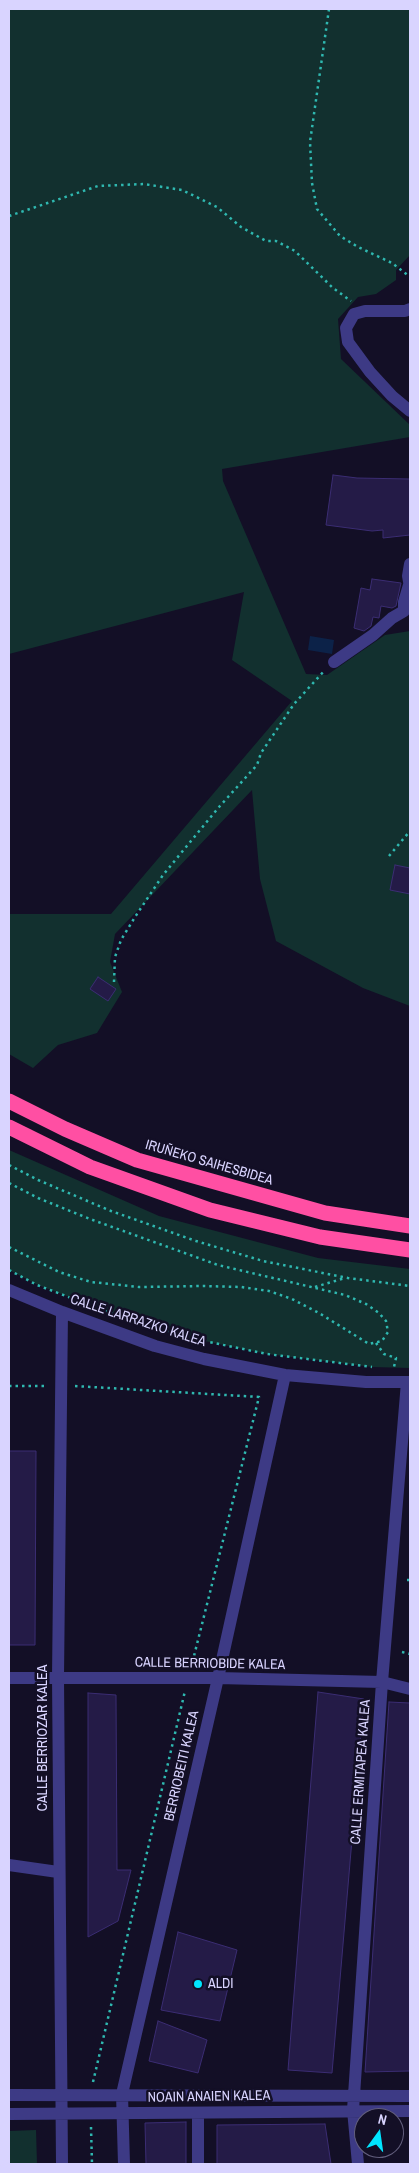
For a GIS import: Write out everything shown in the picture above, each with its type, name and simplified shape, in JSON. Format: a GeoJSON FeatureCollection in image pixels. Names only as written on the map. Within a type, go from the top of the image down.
{"type":"FeatureCollection","features":[{"type":"Feature","properties":{"kind":"highway","name":"IRUÑEKO SAIHESBIDEA"},"geometry":{"type":"LineString","coordinates":[[9,1101],[65,1129],[137,1160],[325,1213],[410,1226]]}},
{"type":"Feature","properties":{"kind":"highway"},"geometry":{"type":"LineString","coordinates":[[9,1127],[90,1167],[210,1210],[320,1237],[410,1250]]}},
{"type":"Feature","properties":{"kind":"street"},"geometry":{"type":"LineString","coordinates":[[410,309],[405,311],[365,311],[354,314],[346,328],[348,342],[386,390],[410,411]]}},
{"type":"Feature","properties":{"kind":"street"},"geometry":{"type":"LineString","coordinates":[[334,662],[373,635],[392,618],[407,615],[404,602],[410,586],[408,576],[410,564]]}},
{"type":"Feature","properties":{"kind":"street","name":"CALLE LARRAZKO KALEA"},"geometry":{"type":"LineString","coordinates":[[9,1290],[62,1312],[155,1346],[204,1359],[284,1375],[366,1382],[408,1382]]}},
{"type":"Feature","properties":{"kind":"street","name":"CALLE BERRIOZAR KALEA"},"geometry":{"type":"LineString","coordinates":[[62,1312],[58,1678],[58,1872],[62,2164]]}},
{"type":"Feature","properties":{"kind":"street","name":"BERRIOBEITI KALEA"},"geometry":{"type":"LineString","coordinates":[[124,2164],[122,2094],[218,1678],[284,1375]]}},
{"type":"Feature","properties":{"kind":"street","name":"CALLE ERMITAPEA KALEA"},"geometry":{"type":"LineString","coordinates":[[358,2164],[353,2110],[382,1682],[408,1382]]}},
{"type":"Feature","properties":{"kind":"street","name":"CALLE BERRIOBIDE KALEA"},"geometry":{"type":"LineString","coordinates":[[9,1678],[218,1678],[382,1682],[410,1689]]}},
{"type":"Feature","properties":{"kind":"street"},"geometry":{"type":"LineString","coordinates":[[9,1865],[58,1872]]}},
{"type":"Feature","properties":{"kind":"street","name":"NOAIN ANAIEN KALEA"},"geometry":{"type":"LineString","coordinates":[[9,2095],[410,2096]]}},
{"type":"Feature","properties":{"kind":"street","name":"NOAIN ANAIEN KALEA"},"geometry":{"type":"LineString","coordinates":[[9,2114],[410,2111]]}},
{"type":"Feature","properties":{"kind":"street"},"geometry":{"type":"LineString","coordinates":[[198,2113],[198,2164]]}},
{"type":"Feature","properties":{"kind":"path"},"geometry":{"type":"LineString","coordinates":[[328,9],[310,142],[312,183],[317,209],[340,236],[392,263],[410,278]]}},
{"type":"Feature","properties":{"kind":"path"},"geometry":{"type":"LineString","coordinates":[[9,216],[98,186],[144,184],[182,190],[217,207],[241,226],[266,241],[276,241],[295,252],[333,288],[365,311]]}},
{"type":"Feature","properties":{"kind":"path"},"geometry":{"type":"LineString","coordinates":[[114,982],[115,956],[121,940],[154,889],[219,807],[257,766],[261,753],[294,704],[334,662]]}},
{"type":"Feature","properties":{"kind":"path"},"geometry":{"type":"LineString","coordinates":[[389,856],[410,831]]}},
{"type":"Feature","properties":{"kind":"path"},"geometry":{"type":"LineString","coordinates":[[9,1165],[38,1180],[110,1211],[196,1241],[263,1261],[348,1278],[410,1286]]}},
{"type":"Feature","properties":{"kind":"path"},"geometry":{"type":"LineString","coordinates":[[9,1183],[38,1198],[90,1219],[218,1265],[345,1295],[366,1304],[379,1313],[386,1321],[388,1332],[376,1344]]}},
{"type":"Feature","properties":{"kind":"path"},"geometry":{"type":"LineString","coordinates":[[9,1247],[59,1272],[91,1282],[138,1287],[241,1287],[269,1292],[292,1299],[319,1313],[364,1342],[376,1344],[384,1354],[396,1358],[394,1367]]}},
{"type":"Feature","properties":{"kind":"path"},"geometry":{"type":"LineString","coordinates":[[9,1270],[38,1285],[121,1317],[190,1338],[267,1354],[379,1367]]}},
{"type":"Feature","properties":{"kind":"path"},"geometry":{"type":"LineString","coordinates":[[313,1288],[348,1278]]}},
{"type":"Feature","properties":{"kind":"path"},"geometry":{"type":"LineString","coordinates":[[387,1367],[400,1368]]}},
{"type":"Feature","properties":{"kind":"path"},"geometry":{"type":"LineString","coordinates":[[402,1652],[410,1654]]}},
{"type":"Feature","properties":{"kind":"green space"},"geometry":{"type":"Polygon","coordinates":[[[9,9],[410,9],[410,255],[396,270],[396,280],[376,294],[358,297],[338,319],[341,359],[410,425],[410,437],[222,469],[223,481],[306,674],[327,675],[385,635],[410,631],[410,1006],[363,988],[276,941],[260,879],[252,790],[115,934],[110,962],[122,992],[97,1033],[58,1045],[33,1068],[9,1054],[9,914],[111,914],[292,701],[232,660],[244,592],[9,654],[9,9]]]}},
{"type":"Feature","properties":{"kind":"green space"},"geometry":{"type":"Polygon","coordinates":[[[9,1150],[159,1216],[318,1258],[410,1269],[410,1368],[372,1367],[267,1354],[190,1338],[121,1317],[38,1285],[9,1270],[9,1150]]]}},
{"type":"Feature","properties":{"kind":"green space"},"geometry":{"type":"Polygon","coordinates":[[[36,2130],[37,2164],[9,2164],[9,2131],[36,2130]]]}},
{"type":"Feature","properties":{"kind":"water"},"geometry":{"type":"Polygon","coordinates":[[[310,636],[334,640],[332,654],[308,650],[310,636]]]}},
{"type":"Feature","properties":{"kind":"building"},"geometry":{"type":"Polygon","coordinates":[[[333,475],[357,478],[410,479],[410,535],[383,538],[383,530],[372,531],[326,525],[333,475]]]}},
{"type":"Feature","properties":{"kind":"building"},"geometry":{"type":"Polygon","coordinates":[[[372,579],[401,583],[396,606],[392,608],[381,606],[379,618],[373,617],[371,626],[364,631],[354,628],[361,588],[370,590],[372,579]]]}},
{"type":"Feature","properties":{"kind":"building"},"geometry":{"type":"Polygon","coordinates":[[[395,865],[410,868],[410,894],[390,890],[395,865]]]}},
{"type":"Feature","properties":{"kind":"building"},"geometry":{"type":"Polygon","coordinates":[[[98,977],[116,989],[108,1001],[90,989],[98,977]]]}},
{"type":"Feature","properties":{"kind":"building"},"geometry":{"type":"Polygon","coordinates":[[[9,1451],[36,1451],[35,1645],[9,1645],[9,1451]]]}},
{"type":"Feature","properties":{"kind":"building"},"geometry":{"type":"Polygon","coordinates":[[[318,1692],[364,1699],[332,2073],[288,2070],[318,1692]]]}},
{"type":"Feature","properties":{"kind":"building"},"geometry":{"type":"Polygon","coordinates":[[[88,1693],[116,1695],[117,1870],[131,1870],[118,1921],[88,1937],[88,1693]]]}},
{"type":"Feature","properties":{"kind":"building"},"geometry":{"type":"Polygon","coordinates":[[[389,1702],[410,1703],[410,2071],[365,2072],[389,1702]]]}},
{"type":"Feature","properties":{"kind":"building","name":"ALDI"},"geometry":{"type":"Polygon","coordinates":[[[178,1932],[237,1950],[220,2021],[161,2010],[178,1932]]]}},
{"type":"Feature","properties":{"kind":"building"},"geometry":{"type":"Polygon","coordinates":[[[158,2021],[207,2040],[198,2073],[149,2061],[158,2021]]]}},
{"type":"Feature","properties":{"kind":"building"},"geometry":{"type":"Polygon","coordinates":[[[186,2122],[186,2164],[146,2164],[145,2123],[186,2122]]]}},
{"type":"Feature","properties":{"kind":"building"},"geometry":{"type":"Polygon","coordinates":[[[325,2124],[331,2164],[217,2164],[217,2125],[325,2124]]]}},
{"type":"Feature","properties":{"kind":"place","name":"ALDI"},"geometry":{"type":"Point","coordinates":[198,1984]}}]}
